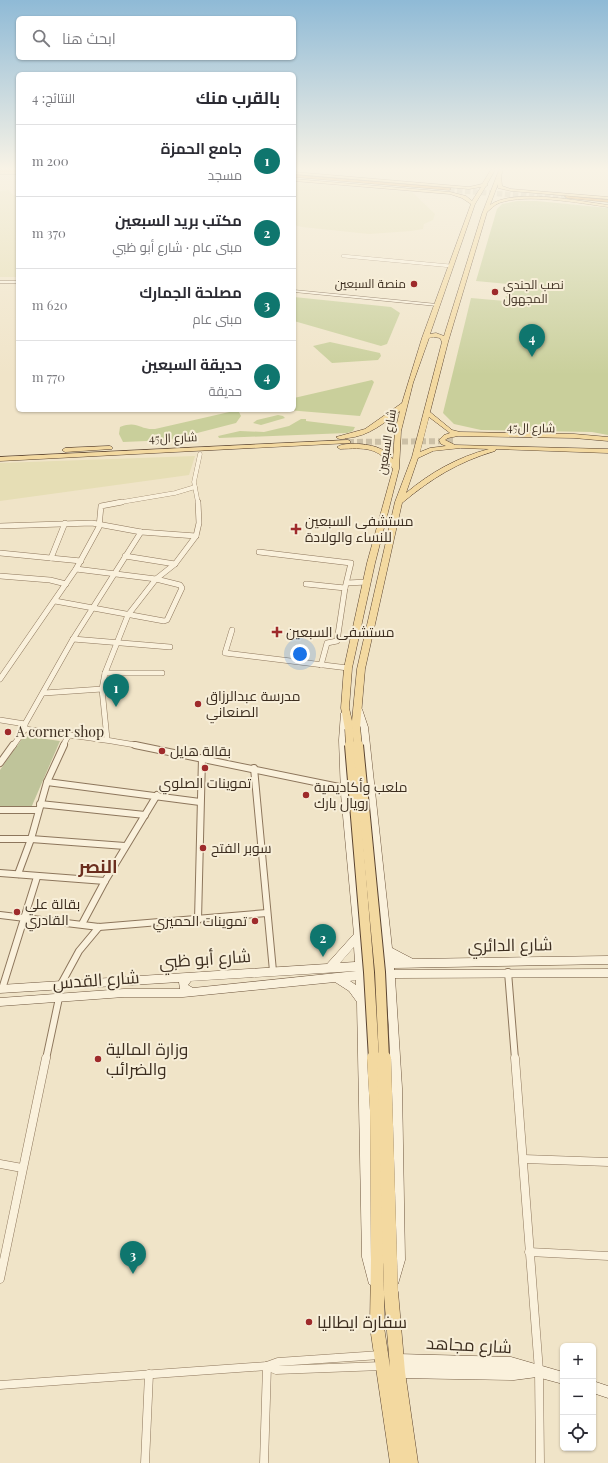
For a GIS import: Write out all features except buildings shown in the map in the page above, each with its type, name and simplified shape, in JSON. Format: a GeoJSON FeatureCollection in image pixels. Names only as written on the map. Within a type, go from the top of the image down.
{"type":"FeatureCollection","features":[{"type":"Feature","properties":{"kind":"main road","name":"شارع السبعين"},"geometry":{"type":"LineString","coordinates":[[353,728],[346,708],[348,668],[367,582],[396,469],[398,431],[410,383],[460,238]]}},
{"type":"Feature","properties":{"kind":"main road","name":"شارع السبعين"},"geometry":{"type":"LineString","coordinates":[[353,728],[361,669],[399,502],[415,457],[445,342],[477,238]]}},
{"type":"Feature","properties":{"kind":"main road"},"geometry":{"type":"LineString","coordinates":[[0,280],[16,280]]}},
{"type":"Feature","properties":{"kind":"main road"},"geometry":{"type":"LineString","coordinates":[[296,292],[436,307]]}},
{"type":"Feature","properties":{"kind":"main road"},"geometry":{"type":"LineString","coordinates":[[431,323],[434,329],[439,330],[450,326]]}},
{"type":"Feature","properties":{"kind":"main road"},"geometry":{"type":"LineString","coordinates":[[425,338],[437,335],[442,337],[445,342]]}},
{"type":"Feature","properties":{"kind":"main road"},"geometry":{"type":"LineString","coordinates":[[350,441],[372,429],[405,404]]}},
{"type":"Feature","properties":{"kind":"main road"},"geometry":{"type":"LineString","coordinates":[[426,412],[443,427],[459,434]]}},
{"type":"Feature","properties":{"kind":"main road"},"geometry":{"type":"LineString","coordinates":[[608,439],[574,436],[459,434],[446,436],[442,440],[447,444],[461,446],[608,451]]}},
{"type":"Feature","properties":{"kind":"main road","name":"شارع ال45"},"geometry":{"type":"LineString","coordinates":[[608,443],[564,440],[453,440],[562,443],[608,446]]}},
{"type":"Feature","properties":{"kind":"main road"},"geometry":{"type":"LineString","coordinates":[[120,454],[200,454],[350,441],[381,450],[391,460],[396,469]]}},
{"type":"Feature","properties":{"kind":"main road","name":"شارع ال45"},"geometry":{"type":"LineString","coordinates":[[0,453],[128,447],[350,441]]}},
{"type":"Feature","properties":{"kind":"main road","name":"شارع ال45"},"geometry":{"type":"LineString","coordinates":[[0,458],[120,454],[141,451],[350,441]]}},
{"type":"Feature","properties":{"kind":"main road"},"geometry":{"type":"LineString","coordinates":[[415,457],[432,449],[461,446]]}},
{"type":"Feature","properties":{"kind":"main road"},"geometry":{"type":"LineString","coordinates":[[399,502],[426,479],[441,469],[472,454],[511,447]]}},
{"type":"Feature","properties":{"kind":"main road"},"geometry":{"type":"LineString","coordinates":[[357,707],[364,727],[385,924],[394,1030],[398,1111],[399,1260],[391,1292]]}},
{"type":"Feature","properties":{"kind":"main road"},"geometry":{"type":"LineString","coordinates":[[346,708],[343,730],[344,788],[358,930],[363,1002],[368,1257],[376,1294]]}},
{"type":"Feature","properties":{"kind":"main road"},"geometry":{"type":"LineString","coordinates":[[353,728],[376,1087],[378,1259],[376,1294],[377,1327],[398,1463]]}},
{"type":"Feature","properties":{"kind":"main road"},"geometry":{"type":"LineString","coordinates":[[353,728],[380,972],[387,1110],[391,1292],[398,1366],[410,1463]]}},
{"type":"Feature","properties":{"kind":"main road"},"geometry":{"type":"LineString","coordinates":[[358,930],[371,935],[381,932],[385,924]]}},
{"type":"Feature","properties":{"kind":"main road"},"geometry":{"type":"LineString","coordinates":[[332,967],[358,930]]}},
{"type":"Feature","properties":{"kind":"main road"},"geometry":{"type":"LineString","coordinates":[[387,950],[404,960],[413,963]]}},
{"type":"Feature","properties":{"kind":"main road"},"geometry":{"type":"LineString","coordinates":[[574,960],[580,966],[579,971],[574,973]]}},
{"type":"Feature","properties":{"kind":"main road"},"geometry":{"type":"LineString","coordinates":[[590,960],[584,964],[585,970],[590,973]]}},
{"type":"Feature","properties":{"kind":"main road","name":"شارع الدائري"},"geometry":{"type":"LineString","coordinates":[[413,963],[608,960]]}},
{"type":"Feature","properties":{"kind":"main road","name":"شارع أبو ظبي"},"geometry":{"type":"LineString","coordinates":[[1,989],[413,963]]}},
{"type":"Feature","properties":{"kind":"main road"},"geometry":{"type":"LineString","coordinates":[[338,977],[414,973]]}},
{"type":"Feature","properties":{"kind":"main road"},"geometry":{"type":"LineString","coordinates":[[391,992],[395,982],[414,973]]}},
{"type":"Feature","properties":{"kind":"main road","name":"شارع الدائري"},"geometry":{"type":"LineString","coordinates":[[414,973],[608,973]]}},
{"type":"Feature","properties":{"kind":"main road"},"geometry":{"type":"LineString","coordinates":[[190,977],[184,981],[183,984],[185,989],[191,991]]}},
{"type":"Feature","properties":{"kind":"main road"},"geometry":{"type":"LineString","coordinates":[[338,977],[352,988],[363,1002]]}},
{"type":"Feature","properties":{"kind":"main road","name":"شارع القدس"},"geometry":{"type":"LineString","coordinates":[[0,1002],[124,993],[175,994],[191,991],[338,977]]}},
{"type":"Feature","properties":{"kind":"main road"},"geometry":{"type":"LineString","coordinates":[[159,993],[166,990],[167,987],[167,983],[161,979]]}},
{"type":"Feature","properties":{"kind":"main road"},"geometry":{"type":"LineString","coordinates":[[364,1031],[370,1022],[375,1019],[388,1022],[394,1030]]}},
{"type":"Feature","properties":{"kind":"main road","name":"شارع مجاهد"},"geometry":{"type":"LineString","coordinates":[[398,1366],[514,1374],[539,1371],[560,1377]]}},
{"type":"Feature","properties":{"kind":"main road"},"geometry":{"type":"LineString","coordinates":[[596,1388],[608,1392]]}},
{"type":"Feature","properties":{"kind":"street"},"geometry":{"type":"LineString","coordinates":[[343,256],[451,266]]}},
{"type":"Feature","properties":{"kind":"street"},"geometry":{"type":"LineString","coordinates":[[107,738],[102,689],[105,673],[128,615],[156,579],[175,564],[196,536],[199,524],[199,509],[195,487],[200,454]]}},
{"type":"Feature","properties":{"kind":"street"},"geometry":{"type":"LineString","coordinates":[[0,679],[55,601],[81,561],[99,524],[101,506],[175,493],[195,487]]}},
{"type":"Feature","properties":{"kind":"street"},"geometry":{"type":"LineString","coordinates":[[0,526],[65,522],[99,524],[141,532],[196,536]]}},
{"type":"Feature","properties":{"kind":"street"},"geometry":{"type":"LineString","coordinates":[[51,558],[65,522]]}},
{"type":"Feature","properties":{"kind":"street"},"geometry":{"type":"LineString","coordinates":[[0,763],[25,727],[73,639],[141,532]]}},
{"type":"Feature","properties":{"kind":"street"},"geometry":{"type":"LineString","coordinates":[[259,552],[351,563],[337,641],[327,643],[321,665]]}},
{"type":"Feature","properties":{"kind":"street"},"geometry":{"type":"LineString","coordinates":[[0,553],[81,561]]}},
{"type":"Feature","properties":{"kind":"street"},"geometry":{"type":"LineString","coordinates":[[126,556],[175,564]]}},
{"type":"Feature","properties":{"kind":"street"},"geometry":{"type":"LineString","coordinates":[[55,601],[161,621],[167,620],[182,586],[156,579],[76,569]]}},
{"type":"Feature","properties":{"kind":"street"},"geometry":{"type":"LineString","coordinates":[[0,576],[43,579],[66,584]]}},
{"type":"Feature","properties":{"kind":"street"},"geometry":{"type":"LineString","coordinates":[[306,584],[346,586],[367,582]]}},
{"type":"Feature","properties":{"kind":"street"},"geometry":{"type":"LineString","coordinates":[[232,630],[225,653],[348,668]]}},
{"type":"Feature","properties":{"kind":"street"},"geometry":{"type":"LineString","coordinates":[[73,639],[170,647]]}},
{"type":"Feature","properties":{"kind":"street"},"geometry":{"type":"LineString","coordinates":[[105,673],[162,673]]}},
{"type":"Feature","properties":{"kind":"street"},"geometry":{"type":"LineString","coordinates":[[44,693],[102,689]]}},
{"type":"Feature","properties":{"kind":"street"},"geometry":{"type":"LineString","coordinates":[[0,720],[68,736],[107,738],[344,788]]}},
{"type":"Feature","properties":{"kind":"street"},"geometry":{"type":"LineString","coordinates":[[18,874],[31,839],[47,782],[68,736]]}},
{"type":"Feature","properties":{"kind":"street"},"geometry":{"type":"LineString","coordinates":[[198,920],[202,758]]}},
{"type":"Feature","properties":{"kind":"street"},"geometry":{"type":"LineString","coordinates":[[254,768],[273,971]]}},
{"type":"Feature","properties":{"kind":"street"},"geometry":{"type":"LineString","coordinates":[[47,782],[157,795],[200,802]]}},
{"type":"Feature","properties":{"kind":"street"},"geometry":{"type":"LineString","coordinates":[[82,924],[105,881],[157,795]]}},
{"type":"Feature","properties":{"kind":"street"},"geometry":{"type":"LineString","coordinates":[[0,810],[39,807],[144,815]]}},
{"type":"Feature","properties":{"kind":"street"},"geometry":{"type":"LineString","coordinates":[[0,839],[31,839],[126,846]]}},
{"type":"Feature","properties":{"kind":"street"},"geometry":{"type":"LineString","coordinates":[[0,873],[105,881]]}},
{"type":"Feature","properties":{"kind":"street"},"geometry":{"type":"LineString","coordinates":[[1,989],[37,877]]}},
{"type":"Feature","properties":{"kind":"street"},"geometry":{"type":"LineString","coordinates":[[0,915],[99,927],[198,920],[267,913]]}},
{"type":"Feature","properties":{"kind":"street"},"geometry":{"type":"LineString","coordinates":[[60,986],[79,951],[99,927]]}},
{"type":"Feature","properties":{"kind":"street"},"geometry":{"type":"LineString","coordinates":[[508,972],[524,1159],[528,1252],[539,1371],[540,1463]]}},
{"type":"Feature","properties":{"kind":"street"},"geometry":{"type":"LineString","coordinates":[[0,1279],[22,1168],[59,998]]}},
{"type":"Feature","properties":{"kind":"street"},"geometry":{"type":"LineString","coordinates":[[524,1159],[608,1162]]}},
{"type":"Feature","properties":{"kind":"street"},"geometry":{"type":"LineString","coordinates":[[0,1164],[22,1168]]}},
{"type":"Feature","properties":{"kind":"street"},"geometry":{"type":"LineString","coordinates":[[528,1252],[608,1256]]}},
{"type":"Feature","properties":{"kind":"street"},"geometry":{"type":"LineString","coordinates":[[0,1385],[267,1366],[276,1370],[382,1360]]}},
{"type":"Feature","properties":{"kind":"street"},"geometry":{"type":"LineString","coordinates":[[264,1463],[267,1366]]}},
{"type":"Feature","properties":{"kind":"street"},"geometry":{"type":"LineString","coordinates":[[145,1463],[149,1374]]}},
{"type":"Feature","properties":{"kind":"shaded area"},"geometry":{"type":"Polygon","coordinates":[[[0,238],[16,238],[16,277],[0,277],[0,238]]]}},
{"type":"Feature","properties":{"kind":"shaded area"},"geometry":{"type":"Polygon","coordinates":[[[195,456],[189,475],[0,501],[0,463],[195,456]]]}},
{"type":"Feature","properties":{"kind":"green space"},"geometry":{"type":"Polygon","coordinates":[[[488,238],[608,238],[608,435],[592,432],[481,430],[454,424],[443,413],[471,298],[505,301],[508,284],[476,281],[488,238]]]}},
{"type":"Feature","properties":{"kind":"green space"},"geometry":{"type":"Polygon","coordinates":[[[296,297],[391,307],[400,313],[387,344],[381,346],[296,322],[296,297]]]}},
{"type":"Feature","properties":{"kind":"green space"},"geometry":{"type":"Polygon","coordinates":[[[330,342],[380,353],[381,356],[378,360],[332,363],[313,346],[330,342]]]}},
{"type":"Feature","properties":{"kind":"green space"},"geometry":{"type":"Polygon","coordinates":[[[372,380],[374,382],[360,416],[296,411],[296,398],[372,380]]]}},
{"type":"Feature","properties":{"kind":"green space"},"geometry":{"type":"Polygon","coordinates":[[[229,412],[239,412],[241,416],[236,423],[170,440],[123,442],[119,434],[120,427],[131,424],[155,429],[229,412]]]}},
{"type":"Feature","properties":{"kind":"green space"},"geometry":{"type":"Polygon","coordinates":[[[278,415],[285,418],[261,425],[253,423],[257,420],[278,415]]]}},
{"type":"Feature","properties":{"kind":"green space"},"geometry":{"type":"Polygon","coordinates":[[[301,419],[306,419],[306,421],[355,427],[353,431],[347,433],[219,438],[218,436],[240,431],[264,432],[289,426],[301,419]]]}},
{"type":"Feature","properties":{"kind":"green space"},"geometry":{"type":"Polygon","coordinates":[[[24,736],[60,741],[31,808],[0,808],[0,770],[24,736]]]}},
{"type":"Feature","properties":{"kind":"tunnel"},"geometry":{"type":"LineString","coordinates":[[348,442],[454,441]]}},
{"type":"Feature","properties":{"kind":"place","name":"منصة السبعين"},"geometry":{"type":"Point","coordinates":[414,284]}},
{"type":"Feature","properties":{"kind":"place","name":"نصب الجندي المجهول"},"geometry":{"type":"Point","coordinates":[495,292]}},
{"type":"Feature","properties":{"kind":"place","name":"حديقة السبعين"},"geometry":{"type":"Point","coordinates":[532,357]}},
{"type":"Feature","properties":{"kind":"place","name":"مستشفى السبعين للنساء والولادة"},"geometry":{"type":"Point","coordinates":[296,529]}},
{"type":"Feature","properties":{"kind":"place","name":"مستشفى السبعين"},"geometry":{"type":"Point","coordinates":[277,632]}},
{"type":"Feature","properties":{"kind":"place","name":"مدرسة عبدالرزاق الصنعاني"},"geometry":{"type":"Point","coordinates":[198,704]}},
{"type":"Feature","properties":{"kind":"place","name":"جامع الحمزة"},"geometry":{"type":"Point","coordinates":[116,707]}},
{"type":"Feature","properties":{"kind":"place","name":"A corner shop"},"geometry":{"type":"Point","coordinates":[8,732]}},
{"type":"Feature","properties":{"kind":"place","name":"بقالة هايل"},"geometry":{"type":"Point","coordinates":[162,751]}},
{"type":"Feature","properties":{"kind":"place","name":"تموينات الصلوي"},"geometry":{"type":"Point","coordinates":[205,768]}},
{"type":"Feature","properties":{"kind":"place","name":"ملعب وأكاديمية رويال بارك"},"geometry":{"type":"Point","coordinates":[306,795]}},
{"type":"Feature","properties":{"kind":"place","name":"سوبر الفتح"},"geometry":{"type":"Point","coordinates":[203,848]}},
{"type":"Feature","properties":{"kind":"place","name":"بقالة علي القادري"},"geometry":{"type":"Point","coordinates":[17,912]}},
{"type":"Feature","properties":{"kind":"place","name":"تموينات الحميري"},"geometry":{"type":"Point","coordinates":[255,921]}},
{"type":"Feature","properties":{"kind":"place","name":"مكتب بريد السبعين"},"geometry":{"type":"Point","coordinates":[323,957]}},
{"type":"Feature","properties":{"kind":"place","name":"وزارة المالية والضرائب"},"geometry":{"type":"Point","coordinates":[98,1059]}},
{"type":"Feature","properties":{"kind":"place","name":"مصلحة الجمارك"},"geometry":{"type":"Point","coordinates":[133,1274]}},
{"type":"Feature","properties":{"kind":"place","name":"سفارة ايطاليا"},"geometry":{"type":"Point","coordinates":[309,1322]}},
{"type":"Feature","properties":{"kind":"district","name":"النصر"},"geometry":{"type":"Point","coordinates":[98,867]}}]}
